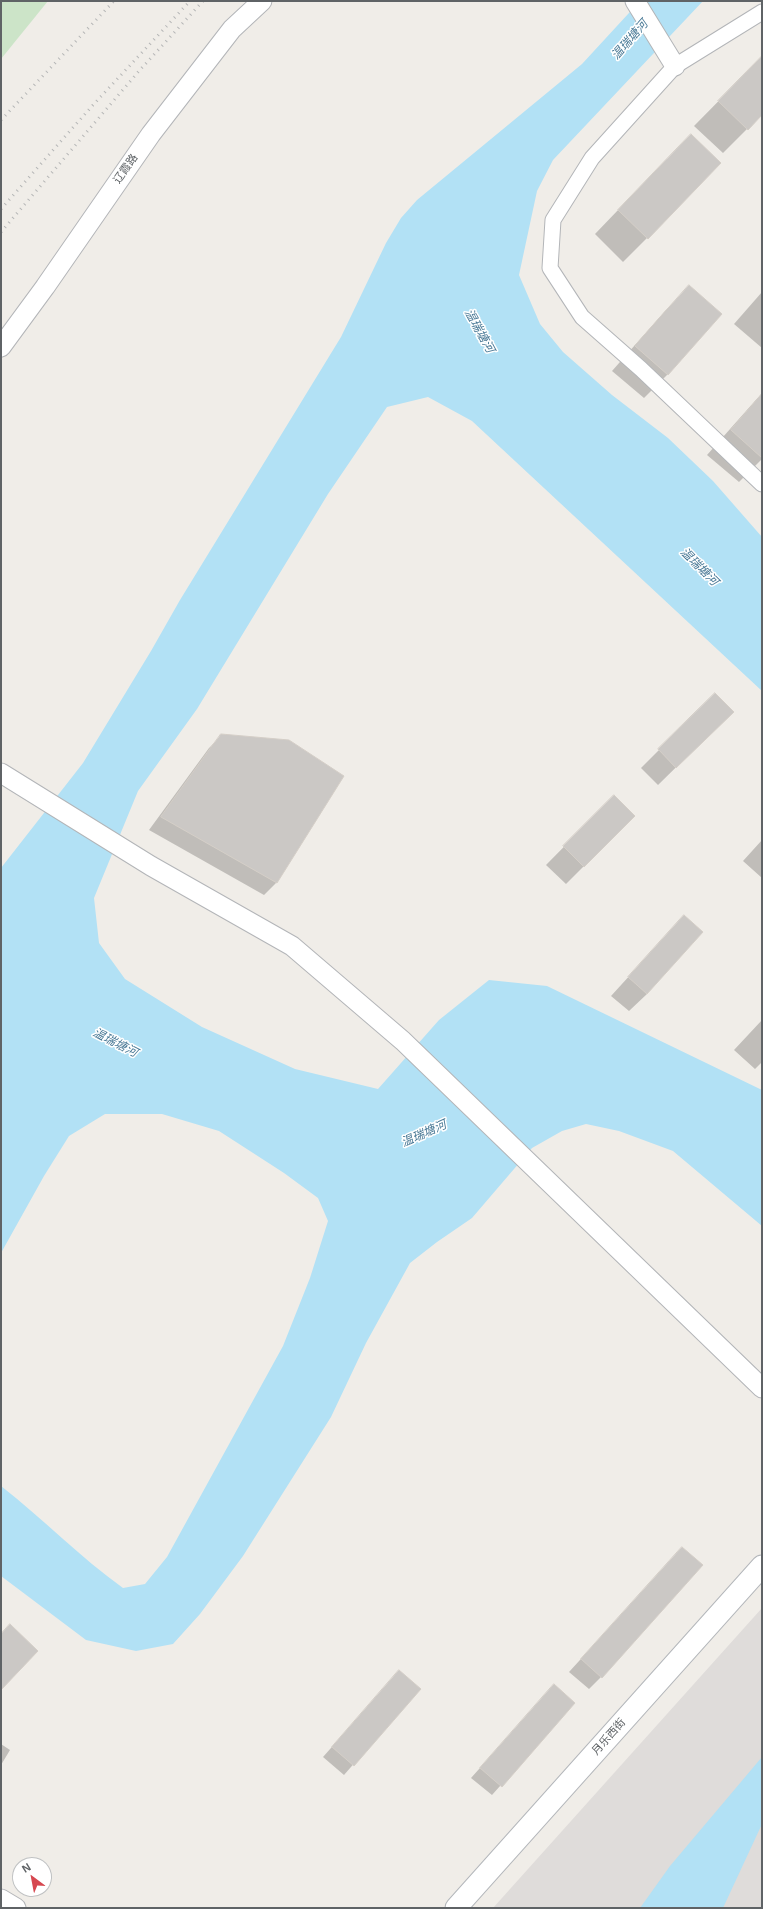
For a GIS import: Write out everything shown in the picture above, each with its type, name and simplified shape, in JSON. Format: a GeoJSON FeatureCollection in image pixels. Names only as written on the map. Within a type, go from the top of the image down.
{"type":"FeatureCollection","features":[{"type":"Feature","properties":{"kind":"main road","name":"月乐西街"},"geometry":{"type":"LineString","coordinates":[[456,1908],[762,1566]]}},
{"type":"Feature","properties":{"kind":"street","name":"辽霞路"},"geometry":{"type":"LineString","coordinates":[[1,347],[45,287],[151,134],[232,29],[262,1]]}},
{"type":"Feature","properties":{"kind":"street"},"geometry":{"type":"LineString","coordinates":[[635,1],[672,61]]}},
{"type":"Feature","properties":{"kind":"street"},"geometry":{"type":"LineString","coordinates":[[762,12],[672,61],[592,158],[553,220],[550,268],[582,317],[641,369],[762,484]]}},
{"type":"Feature","properties":{"kind":"street"},"geometry":{"type":"LineString","coordinates":[[1,773],[151,866],[292,946],[403,1041],[762,1388]]}},
{"type":"Feature","properties":{"kind":"street"},"geometry":{"type":"LineString","coordinates":[[1,1899],[16,1908]]}},
{"type":"Feature","properties":{"kind":"shaded area"},"geometry":{"type":"Polygon","coordinates":[[[762,1608],[762,1908],[493,1908],[762,1608]]]}},
{"type":"Feature","properties":{"kind":"green space"},"geometry":{"type":"Polygon","coordinates":[[[1,1],[48,1],[1,59],[1,1]]]}},
{"type":"Feature","properties":{"kind":"water","name":"温瑞塘河"},"geometry":{"type":"Polygon","coordinates":[[[640,1],[703,1],[553,160],[537,191],[519,275],[540,324],[563,352],[612,395],[668,438],[713,481],[762,537],[762,691],[472,421],[428,397],[387,407],[328,494],[197,709],[138,791],[94,898],[99,943],[125,979],[202,1027],[295,1069],[378,1089],[439,1020],[489,980],[547,986],[762,1090],[762,1226],[673,1151],[619,1131],[586,1124],[562,1131],[532,1148],[472,1218],[410,1263],[366,1343],[331,1417],[243,1556],[200,1614],[173,1644],[136,1651],[86,1640],[1,1576],[1,1486],[92,1564],[123,1588],[145,1584],[167,1557],[283,1346],[310,1278],[328,1221],[318,1198],[284,1173],[219,1131],[162,1114],[105,1114],[69,1136],[44,1176],[1,1253],[1,868],[83,763],[180,600],[341,337],[386,243],[401,218],[417,200],[582,64],[640,1]]]}},
{"type":"Feature","properties":{"kind":"water"},"geometry":{"type":"Polygon","coordinates":[[[762,1757],[762,1824],[723,1908],[640,1908],[670,1866],[762,1757]]]}},
{"type":"Feature","properties":{"kind":"building"},"geometry":{"type":"Polygon","coordinates":[[[762,56],[762,115],[748,130],[718,101],[762,56]]]}},
{"type":"Feature","properties":{"kind":"building"},"geometry":{"type":"Polygon","coordinates":[[[691,134],[721,163],[648,239],[618,210],[691,134]]]}},
{"type":"Feature","properties":{"kind":"building"},"geometry":{"type":"Polygon","coordinates":[[[689,285],[722,314],[668,375],[635,346],[689,285]]]}},
{"type":"Feature","properties":{"kind":"building"},"geometry":{"type":"Polygon","coordinates":[[[762,394],[762,458],[731,430],[762,394]]]}},
{"type":"Feature","properties":{"kind":"building"},"geometry":{"type":"Polygon","coordinates":[[[715,693],[734,712],[676,768],[658,749],[715,693]]]}},
{"type":"Feature","properties":{"kind":"building"},"geometry":{"type":"Polygon","coordinates":[[[221,734],[289,740],[344,776],[277,883],[161,817],[221,734]]]}},
{"type":"Feature","properties":{"kind":"building"},"geometry":{"type":"Polygon","coordinates":[[[614,795],[635,816],[584,867],[563,846],[614,795]]]}},
{"type":"Feature","properties":{"kind":"building"},"geometry":{"type":"Polygon","coordinates":[[[684,915],[703,932],[647,994],[628,977],[684,915]]]}},
{"type":"Feature","properties":{"kind":"building"},"geometry":{"type":"Polygon","coordinates":[[[682,1547],[703,1565],[602,1678],[581,1659],[682,1547]]]}},
{"type":"Feature","properties":{"kind":"building"},"geometry":{"type":"Polygon","coordinates":[[[10,1624],[38,1651],[1,1690],[1,1634],[10,1624]]]}},
{"type":"Feature","properties":{"kind":"building"},"geometry":{"type":"Polygon","coordinates":[[[399,1670],[421,1689],[354,1766],[332,1747],[399,1670]]]}},
{"type":"Feature","properties":{"kind":"building"},"geometry":{"type":"Polygon","coordinates":[[[554,1684],[575,1703],[502,1787],[480,1768],[554,1684]]]}},
{"type":"Feature","properties":{"kind":"railway"},"geometry":{"type":"LineString","coordinates":[[1,120],[114,1]]}},
{"type":"Feature","properties":{"kind":"railway"},"geometry":{"type":"LineString","coordinates":[[1,209],[93,105],[190,1]]}},
{"type":"Feature","properties":{"kind":"railway"},"geometry":{"type":"LineString","coordinates":[[1,232],[139,71],[203,1]]}}]}
